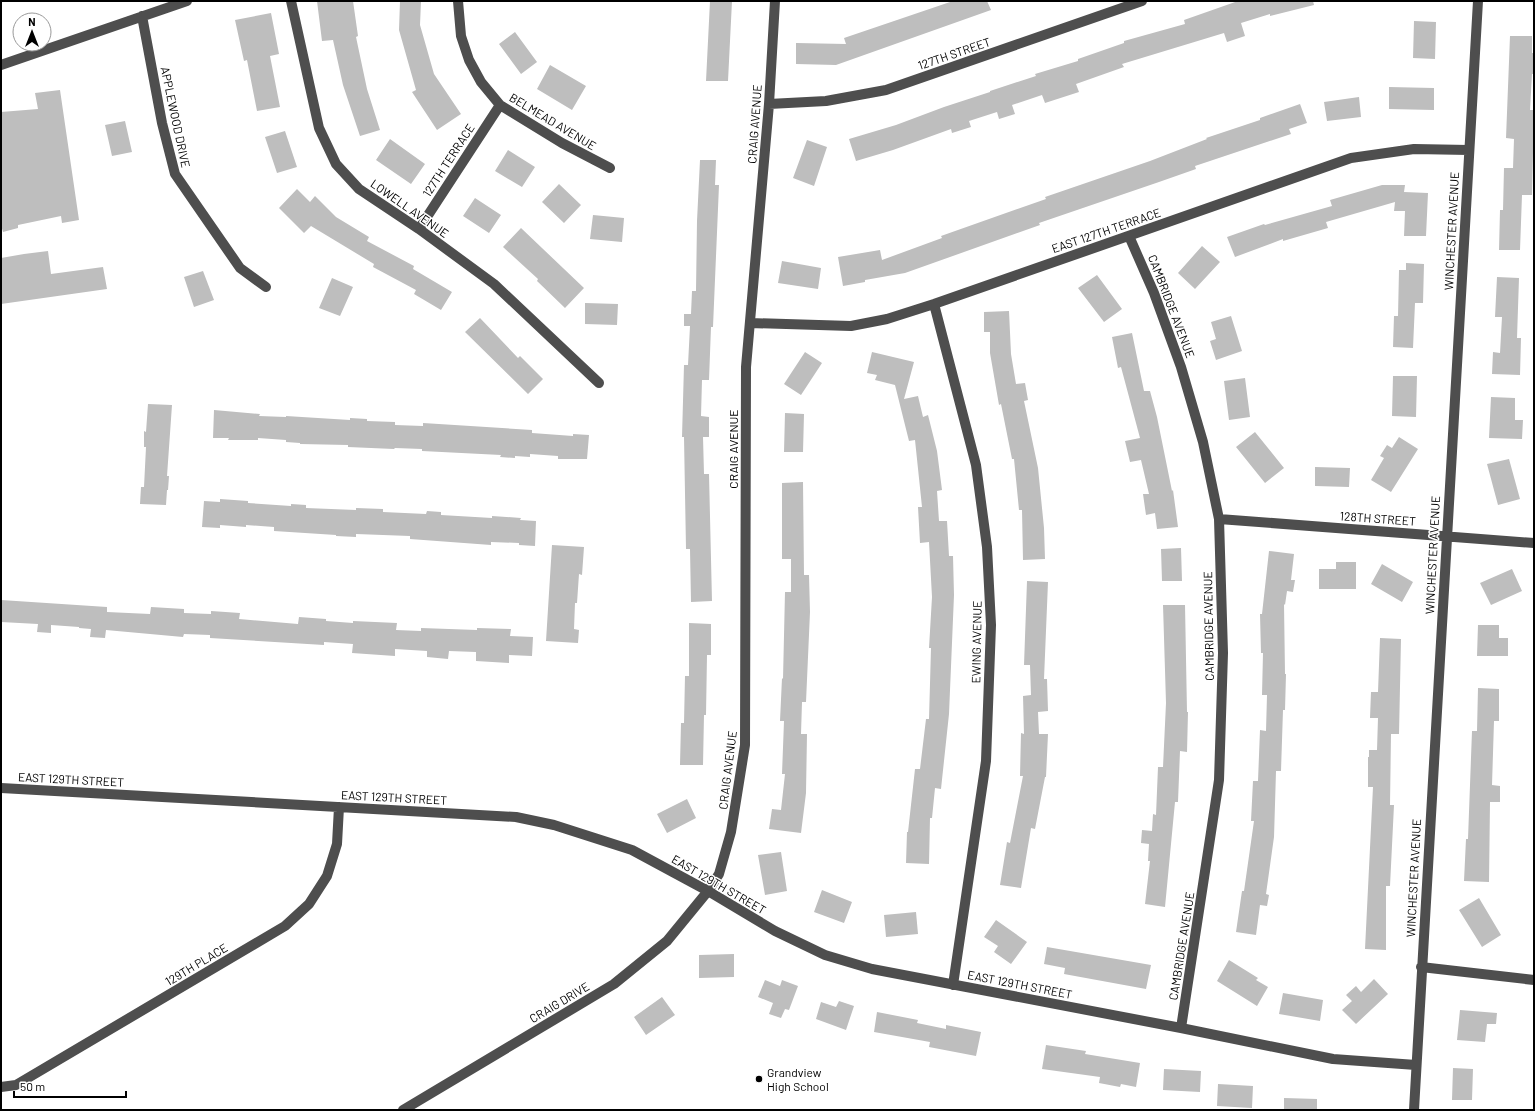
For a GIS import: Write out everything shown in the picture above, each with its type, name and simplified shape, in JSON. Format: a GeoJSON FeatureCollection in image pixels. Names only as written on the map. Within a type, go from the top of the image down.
{"type":"FeatureCollection","features":[{"type":"Feature","properties":{"kind":"street"},"geometry":{"type":"LineString","coordinates":[[1,65],[187,1]]}},
{"type":"Feature","properties":{"kind":"street","name":"LOWELL AVENUE"},"geometry":{"type":"LineString","coordinates":[[291,1],[319,128],[336,164],[359,189],[494,284],[599,383]]}},
{"type":"Feature","properties":{"kind":"street","name":"BELMEAD AVENUE"},"geometry":{"type":"LineString","coordinates":[[458,1],[461,36],[469,60],[481,82],[500,105],[562,144],[610,168]]}},
{"type":"Feature","properties":{"kind":"street","name":"CRAIG AVENUE"},"geometry":{"type":"LineString","coordinates":[[708,891],[719,874],[731,832],[745,745],[746,375],[769,104],[775,1]]}},
{"type":"Feature","properties":{"kind":"street","name":"127TH STREET"},"geometry":{"type":"LineString","coordinates":[[769,104],[826,101],[886,90],[1142,1]]}},
{"type":"Feature","properties":{"kind":"street","name":"WINCHESTER AVENUE"},"geometry":{"type":"LineString","coordinates":[[1414,1110],[1416,1065],[1425,968],[1446,536],[1478,1]]}},
{"type":"Feature","properties":{"kind":"street","name":"APPLEWOOD DRIVE"},"geometry":{"type":"LineString","coordinates":[[142,16],[162,123],[175,174],[240,268],[266,288]]}},
{"type":"Feature","properties":{"kind":"street","name":"127TH TERRACE"},"geometry":{"type":"LineString","coordinates":[[419,230],[500,105]]}},
{"type":"Feature","properties":{"kind":"street","name":"EAST 127TH TERRACE"},"geometry":{"type":"LineString","coordinates":[[750,323],[851,326],[887,319],[934,304],[1351,158],[1414,149],[1469,150]]}},
{"type":"Feature","properties":{"kind":"street","name":"CAMBRIDGE AVENUE"},"geometry":{"type":"LineString","coordinates":[[1129,236],[1154,293],[1181,366],[1203,442],[1219,519],[1223,653],[1220,780],[1181,1028]]}},
{"type":"Feature","properties":{"kind":"street","name":"EWING AVENUE"},"geometry":{"type":"LineString","coordinates":[[934,304],[976,465],[987,547],[991,625],[986,761],[953,984]]}},
{"type":"Feature","properties":{"kind":"street","name":"128TH STREET"},"geometry":{"type":"LineString","coordinates":[[1219,519],[1534,543]]}},
{"type":"Feature","properties":{"kind":"street","name":"EAST 129TH STREET"},"geometry":{"type":"LineString","coordinates":[[1,788],[516,817],[554,825],[632,850],[708,891],[775,932],[825,954],[872,969],[1181,1028],[1333,1059],[1416,1065]]}},
{"type":"Feature","properties":{"kind":"street","name":"129TH PLACE"},"geometry":{"type":"LineString","coordinates":[[1,1088],[16,1085],[285,926],[309,904],[327,876],[337,844],[339,807]]}},
{"type":"Feature","properties":{"kind":"street","name":"CRAIG DRIVE"},"geometry":{"type":"LineString","coordinates":[[403,1110],[614,984],[667,941],[708,891]]}},
{"type":"Feature","properties":{"kind":"street"},"geometry":{"type":"LineString","coordinates":[[1425,968],[1534,980]]}},
{"type":"Feature","properties":{"kind":"building"},"geometry":{"type":"Polygon","coordinates":[[[317,1],[353,1],[358,36],[356,37],[367,89],[380,130],[360,136],[343,85],[333,40],[322,41],[317,1]]]}},
{"type":"Feature","properties":{"kind":"building"},"geometry":{"type":"Polygon","coordinates":[[[400,1],[421,1],[420,25],[434,74],[461,114],[437,130],[412,92],[416,90],[399,30],[400,1]]]}},
{"type":"Feature","properties":{"kind":"building"},"geometry":{"type":"Polygon","coordinates":[[[710,1],[732,1],[728,81],[706,81],[710,1]]]}},
{"type":"Feature","properties":{"kind":"building"},"geometry":{"type":"Polygon","coordinates":[[[953,1],[987,1],[991,10],[836,65],[796,64],[796,43],[846,44],[844,38],[953,1]]]}},
{"type":"Feature","properties":{"kind":"building"},"geometry":{"type":"Polygon","coordinates":[[[1238,1],[1313,1],[1314,5],[1270,16],[1270,14],[1241,23],[1245,36],[1227,42],[1224,33],[1122,64],[1124,67],[1076,84],[1079,92],[1045,103],[1042,95],[1012,105],[1015,114],[999,119],[997,112],[969,121],[971,127],[952,133],[951,129],[893,150],[856,161],[849,139],[896,125],[1036,76],[1035,74],[1078,61],[1078,59],[1124,43],[1124,41],[1185,24],[1184,20],[1238,1]]]}},
{"type":"Feature","properties":{"kind":"building"},"geometry":{"type":"Polygon","coordinates":[[[271,13],[279,54],[270,56],[280,107],[257,111],[247,60],[244,61],[235,20],[271,13]]]}},
{"type":"Feature","properties":{"kind":"building"},"geometry":{"type":"Polygon","coordinates":[[[1414,21],[1436,22],[1435,59],[1413,58],[1414,21]]]}},
{"type":"Feature","properties":{"kind":"building"},"geometry":{"type":"Polygon","coordinates":[[[515,32],[537,62],[521,74],[499,44],[515,32]]]}},
{"type":"Feature","properties":{"kind":"building"},"geometry":{"type":"Polygon","coordinates":[[[1510,36],[1532,36],[1534,74],[1532,74],[1530,110],[1534,110],[1532,195],[1522,195],[1520,250],[1499,250],[1500,210],[1503,210],[1504,168],[1513,168],[1514,139],[1506,138],[1510,36]]]}},
{"type":"Feature","properties":{"kind":"building"},"geometry":{"type":"Polygon","coordinates":[[[550,65],[586,86],[572,110],[537,89],[550,65]]]}},
{"type":"Feature","properties":{"kind":"building"},"geometry":{"type":"Polygon","coordinates":[[[1389,87],[1434,88],[1434,110],[1389,109],[1389,87]]]}},
{"type":"Feature","properties":{"kind":"building"},"geometry":{"type":"Polygon","coordinates":[[[60,90],[79,220],[62,223],[61,216],[18,225],[18,228],[3,232],[1,225],[1,112],[38,109],[35,93],[60,90]]]}},
{"type":"Feature","properties":{"kind":"building"},"geometry":{"type":"Polygon","coordinates":[[[1359,97],[1361,117],[1327,121],[1324,102],[1359,97]]]}},
{"type":"Feature","properties":{"kind":"building"},"geometry":{"type":"Polygon","coordinates":[[[1300,104],[1307,123],[1289,129],[1291,134],[1195,166],[1196,169],[1039,223],[1040,225],[905,273],[865,280],[865,282],[843,286],[838,257],[880,250],[882,260],[942,238],[941,236],[1046,199],[1045,197],[1150,161],[1207,139],[1206,138],[1260,120],[1260,118],[1300,104]]]}},
{"type":"Feature","properties":{"kind":"building"},"geometry":{"type":"Polygon","coordinates":[[[125,121],[132,152],[112,156],[105,125],[125,121]]]}},
{"type":"Feature","properties":{"kind":"building"},"geometry":{"type":"Polygon","coordinates":[[[285,131],[297,167],[277,173],[265,137],[285,131]]]}},
{"type":"Feature","properties":{"kind":"building"},"geometry":{"type":"Polygon","coordinates":[[[390,139],[425,164],[411,184],[376,160],[390,139]]]}},
{"type":"Feature","properties":{"kind":"building"},"geometry":{"type":"Polygon","coordinates":[[[807,140],[827,147],[814,186],[793,178],[807,140]]]}},
{"type":"Feature","properties":{"kind":"building"},"geometry":{"type":"Polygon","coordinates":[[[508,150],[535,167],[522,187],[495,171],[508,150]]]}},
{"type":"Feature","properties":{"kind":"building"},"geometry":{"type":"Polygon","coordinates":[[[700,160],[716,160],[715,185],[719,185],[713,327],[711,327],[709,380],[702,380],[701,416],[709,417],[709,437],[703,437],[704,474],[709,474],[712,601],[691,602],[690,549],[686,549],[684,437],[682,437],[684,365],[688,365],[690,326],[684,326],[684,314],[691,314],[692,291],[696,291],[700,160]]]}},
{"type":"Feature","properties":{"kind":"building"},"geometry":{"type":"Polygon","coordinates":[[[559,184],[581,205],[564,223],[542,202],[559,184]]]}},
{"type":"Feature","properties":{"kind":"building"},"geometry":{"type":"Polygon","coordinates":[[[1382,185],[1405,185],[1404,192],[1428,193],[1426,236],[1404,236],[1405,211],[1394,211],[1395,202],[1326,222],[1328,228],[1283,241],[1283,239],[1235,257],[1227,237],[1264,224],[1265,225],[1332,206],[1330,200],[1382,185]]]}},
{"type":"Feature","properties":{"kind":"building"},"geometry":{"type":"Polygon","coordinates":[[[297,189],[310,202],[315,196],[336,217],[369,237],[367,241],[414,266],[413,269],[452,292],[441,310],[414,294],[416,290],[373,267],[374,264],[311,226],[304,233],[279,208],[297,189]]]}},
{"type":"Feature","properties":{"kind":"building"},"geometry":{"type":"Polygon","coordinates":[[[475,198],[501,215],[489,233],[463,216],[475,198]]]}},
{"type":"Feature","properties":{"kind":"building"},"geometry":{"type":"Polygon","coordinates":[[[593,215],[624,218],[622,242],[590,239],[593,215]]]}},
{"type":"Feature","properties":{"kind":"building"},"geometry":{"type":"Polygon","coordinates":[[[521,228],[584,288],[565,308],[537,281],[538,279],[503,247],[521,228]]]}},
{"type":"Feature","properties":{"kind":"building"},"geometry":{"type":"Polygon","coordinates":[[[1202,246],[1220,262],[1195,289],[1178,273],[1202,246]]]}},
{"type":"Feature","properties":{"kind":"building"},"geometry":{"type":"Polygon","coordinates":[[[48,251],[51,274],[103,267],[107,289],[1,304],[1,258],[48,251]]]}},
{"type":"Feature","properties":{"kind":"building"},"geometry":{"type":"Polygon","coordinates":[[[782,261],[821,268],[818,289],[778,283],[782,261]]]}},
{"type":"Feature","properties":{"kind":"building"},"geometry":{"type":"Polygon","coordinates":[[[1406,263],[1424,264],[1423,303],[1415,303],[1413,348],[1393,347],[1394,316],[1398,316],[1399,270],[1406,270],[1406,263]]]}},
{"type":"Feature","properties":{"kind":"building"},"geometry":{"type":"Polygon","coordinates":[[[203,271],[214,300],[194,307],[184,277],[203,271]]]}},
{"type":"Feature","properties":{"kind":"building"},"geometry":{"type":"Polygon","coordinates":[[[1097,275],[1122,309],[1104,322],[1078,288],[1097,275]]]}},
{"type":"Feature","properties":{"kind":"building"},"geometry":{"type":"Polygon","coordinates":[[[1497,277],[1519,278],[1517,338],[1521,338],[1520,375],[1492,374],[1493,352],[1500,353],[1502,317],[1495,317],[1497,277]]]}},
{"type":"Feature","properties":{"kind":"building"},"geometry":{"type":"Polygon","coordinates":[[[332,278],[353,287],[340,316],[319,308],[332,278]]]}},
{"type":"Feature","properties":{"kind":"building"},"geometry":{"type":"Polygon","coordinates":[[[585,303],[618,304],[617,325],[585,324],[585,303]]]}},
{"type":"Feature","properties":{"kind":"building"},"geometry":{"type":"Polygon","coordinates":[[[1009,311],[1011,354],[1016,384],[1025,383],[1028,400],[1024,401],[1038,468],[1044,528],[1045,559],[1023,560],[1022,510],[1019,510],[1014,459],[1012,459],[1001,404],[999,405],[990,353],[990,332],[984,332],[984,312],[1009,311]]]}},
{"type":"Feature","properties":{"kind":"building"},"geometry":{"type":"Polygon","coordinates":[[[1231,316],[1242,351],[1216,360],[1210,341],[1216,339],[1211,322],[1231,316]]]}},
{"type":"Feature","properties":{"kind":"building"},"geometry":{"type":"Polygon","coordinates":[[[480,318],[518,358],[520,356],[543,379],[528,394],[465,332],[480,318]]]}},
{"type":"Feature","properties":{"kind":"building"},"geometry":{"type":"Polygon","coordinates":[[[1132,333],[1144,391],[1150,391],[1157,417],[1172,491],[1173,490],[1178,527],[1157,529],[1155,513],[1146,515],[1143,494],[1149,494],[1141,460],[1130,462],[1125,441],[1140,438],[1121,367],[1118,368],[1112,337],[1132,333]]]}},
{"type":"Feature","properties":{"kind":"building"},"geometry":{"type":"Polygon","coordinates":[[[805,352],[822,363],[801,395],[784,384],[805,352]]]}},
{"type":"Feature","properties":{"kind":"building"},"geometry":{"type":"Polygon","coordinates":[[[872,352],[914,362],[904,399],[918,396],[923,417],[928,415],[937,451],[942,490],[937,491],[939,521],[947,521],[949,556],[953,556],[954,595],[949,714],[941,789],[935,788],[932,818],[930,818],[929,864],[906,863],[907,832],[915,769],[920,769],[926,719],[929,719],[931,648],[929,648],[932,597],[929,542],[920,543],[918,507],[922,507],[915,440],[909,441],[895,385],[875,380],[877,375],[867,373],[872,352]]]}},
{"type":"Feature","properties":{"kind":"building"},"geometry":{"type":"Polygon","coordinates":[[[1393,376],[1417,376],[1416,417],[1392,416],[1393,376]]]}},
{"type":"Feature","properties":{"kind":"building"},"geometry":{"type":"Polygon","coordinates":[[[1245,378],[1250,417],[1229,420],[1224,381],[1245,378]]]}},
{"type":"Feature","properties":{"kind":"building"},"geometry":{"type":"Polygon","coordinates":[[[1491,397],[1515,398],[1515,420],[1523,420],[1522,439],[1489,438],[1491,397]]]}},
{"type":"Feature","properties":{"kind":"building"},"geometry":{"type":"Polygon","coordinates":[[[148,404],[172,405],[167,476],[169,476],[166,505],[140,504],[141,487],[144,487],[146,447],[144,447],[144,431],[146,432],[148,404]]]}},
{"type":"Feature","properties":{"kind":"building"},"geometry":{"type":"Polygon","coordinates":[[[214,410],[260,414],[259,416],[350,420],[350,418],[367,419],[367,421],[395,422],[395,425],[423,426],[423,423],[532,430],[532,433],[573,436],[573,434],[589,435],[587,459],[558,459],[558,456],[530,454],[530,457],[515,456],[515,458],[500,457],[501,455],[422,451],[422,449],[300,444],[286,442],[286,440],[258,438],[258,440],[228,440],[229,438],[213,438],[214,410]]]}},
{"type":"Feature","properties":{"kind":"building"},"geometry":{"type":"Polygon","coordinates":[[[785,413],[804,414],[803,452],[784,452],[785,413]]]}},
{"type":"Feature","properties":{"kind":"building"},"geometry":{"type":"Polygon","coordinates":[[[1255,432],[1284,468],[1265,483],[1236,447],[1255,432]]]}},
{"type":"Feature","properties":{"kind":"building"},"geometry":{"type":"Polygon","coordinates":[[[1399,437],[1418,449],[1391,492],[1371,480],[1384,458],[1380,456],[1387,445],[1392,448],[1399,437]]]}},
{"type":"Feature","properties":{"kind":"building"},"geometry":{"type":"Polygon","coordinates":[[[1509,459],[1520,499],[1498,505],[1487,464],[1509,459]]]}},
{"type":"Feature","properties":{"kind":"building"},"geometry":{"type":"Polygon","coordinates":[[[1315,467],[1350,468],[1349,487],[1315,486],[1315,467]]]}},
{"type":"Feature","properties":{"kind":"building"},"geometry":{"type":"Polygon","coordinates":[[[803,482],[804,575],[809,575],[810,612],[806,702],[802,702],[801,734],[807,734],[806,793],[801,833],[769,829],[772,809],[781,810],[785,774],[782,774],[784,721],[780,721],[782,678],[783,679],[785,592],[791,592],[791,559],[782,559],[782,483],[803,482]]]}},
{"type":"Feature","properties":{"kind":"building"},"geometry":{"type":"Polygon","coordinates":[[[220,499],[248,501],[248,503],[291,506],[291,504],[306,505],[306,508],[356,510],[356,508],[383,509],[383,512],[426,514],[427,511],[441,512],[441,515],[521,518],[520,520],[536,521],[535,546],[519,545],[519,543],[491,542],[491,545],[410,539],[410,536],[356,534],[356,537],[336,536],[274,531],[274,527],[246,525],[246,527],[220,525],[220,528],[202,527],[204,501],[220,502],[220,499]]]}},
{"type":"Feature","properties":{"kind":"building"},"geometry":{"type":"Polygon","coordinates":[[[552,545],[584,547],[582,575],[579,574],[577,603],[575,603],[574,629],[579,630],[578,643],[546,641],[552,545]]]}},
{"type":"Feature","properties":{"kind":"building"},"geometry":{"type":"Polygon","coordinates":[[[1181,548],[1182,581],[1162,581],[1161,549],[1181,548]]]}},
{"type":"Feature","properties":{"kind":"building"},"geometry":{"type":"Polygon","coordinates":[[[1269,551],[1294,554],[1291,580],[1295,580],[1293,592],[1287,591],[1285,605],[1284,604],[1286,674],[1285,710],[1283,710],[1281,771],[1276,771],[1274,837],[1266,894],[1269,895],[1267,906],[1260,905],[1256,935],[1236,932],[1242,891],[1244,891],[1254,821],[1251,821],[1253,781],[1258,781],[1260,730],[1266,731],[1267,695],[1262,695],[1263,653],[1261,653],[1260,614],[1262,614],[1269,551]]]}},
{"type":"Feature","properties":{"kind":"building"},"geometry":{"type":"Polygon","coordinates":[[[1336,562],[1356,562],[1356,589],[1319,589],[1319,569],[1336,569],[1336,562]]]}},
{"type":"Feature","properties":{"kind":"building"},"geometry":{"type":"Polygon","coordinates":[[[1382,564],[1413,582],[1402,602],[1371,584],[1382,564]]]}},
{"type":"Feature","properties":{"kind":"building"},"geometry":{"type":"Polygon","coordinates":[[[1512,569],[1522,591],[1491,605],[1480,583],[1512,569]]]}},
{"type":"Feature","properties":{"kind":"building"},"geometry":{"type":"Polygon","coordinates":[[[1027,581],[1048,582],[1044,679],[1047,679],[1048,711],[1038,712],[1039,734],[1048,734],[1046,777],[1035,829],[1031,828],[1021,888],[1000,885],[1007,842],[1010,843],[1023,776],[1020,776],[1021,733],[1024,734],[1023,696],[1031,695],[1030,665],[1024,665],[1027,581]]]}},
{"type":"Feature","properties":{"kind":"building"},"geometry":{"type":"Polygon","coordinates":[[[1,600],[107,607],[107,612],[150,614],[151,607],[184,609],[184,613],[211,614],[211,611],[240,613],[239,619],[298,624],[299,617],[353,623],[353,621],[397,623],[396,630],[421,631],[421,628],[477,630],[477,628],[511,629],[510,636],[533,637],[532,656],[509,655],[509,663],[476,661],[476,652],[449,651],[448,659],[427,657],[427,651],[395,649],[395,656],[352,653],[353,644],[324,642],[324,645],[210,638],[210,635],[184,634],[183,637],[106,630],[105,638],[90,637],[91,629],[51,625],[51,633],[37,632],[38,624],[1,622],[1,600]]]}},
{"type":"Feature","properties":{"kind":"building"},"geometry":{"type":"Polygon","coordinates":[[[1163,605],[1185,605],[1188,712],[1187,752],[1180,751],[1178,802],[1175,802],[1165,907],[1145,904],[1150,861],[1148,861],[1149,844],[1141,843],[1142,830],[1152,831],[1153,814],[1156,815],[1158,767],[1163,767],[1166,703],[1163,605]]]}},
{"type":"Feature","properties":{"kind":"building"},"geometry":{"type":"Polygon","coordinates":[[[689,623],[711,624],[711,655],[707,655],[703,765],[680,765],[681,723],[684,723],[685,676],[689,676],[689,623]]]}},
{"type":"Feature","properties":{"kind":"building"},"geometry":{"type":"Polygon","coordinates":[[[1478,625],[1499,625],[1499,638],[1508,638],[1508,656],[1477,656],[1478,625]]]}},
{"type":"Feature","properties":{"kind":"building"},"geometry":{"type":"Polygon","coordinates":[[[1380,638],[1401,639],[1399,734],[1391,734],[1390,805],[1394,805],[1390,886],[1386,886],[1386,950],[1365,949],[1373,787],[1368,787],[1368,757],[1369,750],[1377,750],[1378,718],[1370,718],[1371,692],[1378,692],[1380,638]]]}},
{"type":"Feature","properties":{"kind":"building"},"geometry":{"type":"Polygon","coordinates":[[[1478,688],[1499,689],[1499,721],[1494,721],[1492,785],[1500,786],[1500,802],[1490,802],[1489,882],[1464,881],[1466,839],[1468,839],[1472,731],[1477,731],[1478,688]]]}},
{"type":"Feature","properties":{"kind":"building"},"geometry":{"type":"Polygon","coordinates":[[[687,799],[696,818],[667,833],[657,814],[687,799]]]}},
{"type":"Feature","properties":{"kind":"building"},"geometry":{"type":"Polygon","coordinates":[[[781,852],[787,891],[765,895],[758,855],[781,852]]]}},
{"type":"Feature","properties":{"kind":"building"},"geometry":{"type":"Polygon","coordinates":[[[822,890],[852,902],[844,923],[814,912],[822,890]]]}},
{"type":"Feature","properties":{"kind":"building"},"geometry":{"type":"Polygon","coordinates":[[[1479,898],[1501,935],[1482,947],[1459,910],[1479,898]]]}},
{"type":"Feature","properties":{"kind":"building"},"geometry":{"type":"Polygon","coordinates":[[[916,912],[918,934],[886,937],[884,915],[916,912]]]}},
{"type":"Feature","properties":{"kind":"building"},"geometry":{"type":"Polygon","coordinates":[[[996,920],[1027,942],[1011,964],[994,952],[998,946],[984,937],[996,920]]]}},
{"type":"Feature","properties":{"kind":"building"},"geometry":{"type":"Polygon","coordinates":[[[1047,947],[1151,965],[1146,989],[1064,974],[1065,968],[1044,964],[1047,947]]]}},
{"type":"Feature","properties":{"kind":"building"},"geometry":{"type":"Polygon","coordinates":[[[734,954],[734,977],[699,978],[699,955],[734,954]]]}},
{"type":"Feature","properties":{"kind":"building"},"geometry":{"type":"Polygon","coordinates":[[[1229,960],[1258,978],[1256,980],[1268,987],[1257,1006],[1217,981],[1229,960]]]}},
{"type":"Feature","properties":{"kind":"building"},"geometry":{"type":"Polygon","coordinates":[[[1374,979],[1388,994],[1356,1024],[1342,1010],[1352,1001],[1346,995],[1356,986],[1361,992],[1374,979]]]}},
{"type":"Feature","properties":{"kind":"building"},"geometry":{"type":"Polygon","coordinates":[[[765,980],[780,986],[782,980],[798,986],[789,1010],[785,1009],[781,1018],[769,1014],[773,1003],[758,997],[765,980]]]}},
{"type":"Feature","properties":{"kind":"building"},"geometry":{"type":"Polygon","coordinates":[[[1283,993],[1323,1000],[1320,1021],[1279,1014],[1283,993]]]}},
{"type":"Feature","properties":{"kind":"building"},"geometry":{"type":"Polygon","coordinates":[[[662,997],[675,1015],[646,1035],[634,1017],[662,997]]]}},
{"type":"Feature","properties":{"kind":"building"},"geometry":{"type":"Polygon","coordinates":[[[839,1001],[854,1006],[846,1030],[816,1019],[821,1002],[836,1007],[839,1001]]]}},
{"type":"Feature","properties":{"kind":"building"},"geometry":{"type":"Polygon","coordinates":[[[1460,1010],[1497,1013],[1496,1024],[1487,1024],[1485,1042],[1457,1040],[1460,1010]]]}},
{"type":"Feature","properties":{"kind":"building"},"geometry":{"type":"Polygon","coordinates":[[[877,1012],[918,1020],[917,1023],[946,1029],[946,1025],[981,1032],[976,1056],[929,1047],[930,1042],[874,1032],[877,1012]]]}},
{"type":"Feature","properties":{"kind":"building"},"geometry":{"type":"Polygon","coordinates":[[[1046,1045],[1086,1051],[1085,1054],[1140,1063],[1136,1087],[1121,1084],[1120,1087],[1099,1083],[1100,1077],[1042,1069],[1046,1045]]]}},
{"type":"Feature","properties":{"kind":"building"},"geometry":{"type":"Polygon","coordinates":[[[1453,1068],[1473,1069],[1472,1100],[1452,1100],[1453,1068]]]}},
{"type":"Feature","properties":{"kind":"building"},"geometry":{"type":"Polygon","coordinates":[[[1164,1069],[1201,1071],[1200,1092],[1163,1090],[1164,1069]]]}},
{"type":"Feature","properties":{"kind":"building"},"geometry":{"type":"Polygon","coordinates":[[[1218,1084],[1253,1086],[1252,1108],[1217,1106],[1218,1084]]]}},
{"type":"Feature","properties":{"kind":"building"},"geometry":{"type":"Polygon","coordinates":[[[1284,1098],[1317,1099],[1317,1110],[1284,1110],[1284,1098]]]}},
{"type":"Feature","properties":{"kind":"place","name":"Grandview High School"},"geometry":{"type":"Point","coordinates":[759,1079]}}]}
